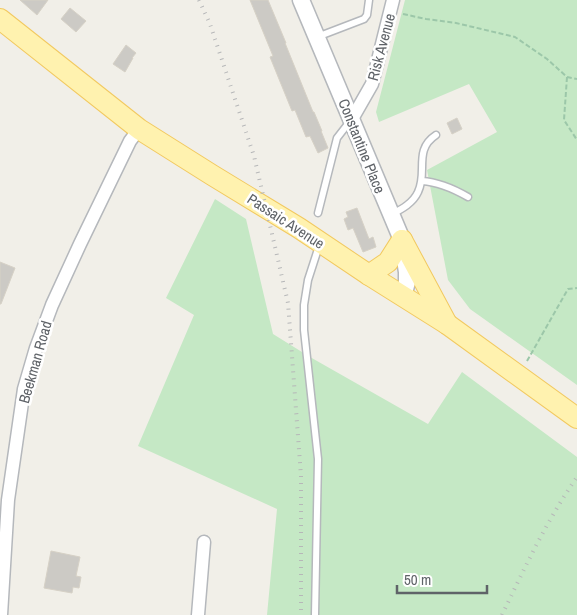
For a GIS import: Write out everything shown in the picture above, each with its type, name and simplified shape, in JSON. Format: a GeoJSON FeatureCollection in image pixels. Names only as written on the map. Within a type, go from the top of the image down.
{"type":"FeatureCollection","features":[{"type":"Feature","properties":{"kind":"main road","name":"Passaic Avenue"},"geometry":{"type":"LineString","coordinates":[[0,19],[139,129],[276,213],[447,324],[577,418]]}},
{"type":"Feature","properties":{"kind":"main road"},"geometry":{"type":"LineString","coordinates":[[369,275],[388,262],[402,240],[447,324]]}},
{"type":"Feature","properties":{"kind":"street","name":"Constantine Place"},"geometry":{"type":"LineString","coordinates":[[300,0],[402,240],[407,272],[407,282],[403,296]]}},
{"type":"Feature","properties":{"kind":"street","name":"Risk Avenue"},"geometry":{"type":"LineString","coordinates":[[352,119],[372,84],[392,6]]}},
{"type":"Feature","properties":{"kind":"street","name":"Beekman Road"},"geometry":{"type":"LineString","coordinates":[[1,615],[4,500],[24,389],[36,348],[52,305],[130,141],[139,129]]}},
{"type":"Feature","properties":{"kind":"street"},"geometry":{"type":"LineString","coordinates":[[198,615],[204,542]]}},
{"type":"Feature","properties":{"kind":"lane"},"geometry":{"type":"LineString","coordinates":[[316,38],[364,19],[367,15],[369,0]]}},
{"type":"Feature","properties":{"kind":"lane"},"geometry":{"type":"LineString","coordinates":[[318,213],[337,138],[352,119]]}},
{"type":"Feature","properties":{"kind":"lane"},"geometry":{"type":"LineString","coordinates":[[390,215],[411,202],[418,193],[422,182],[422,154],[425,146],[436,135]]}},
{"type":"Feature","properties":{"kind":"lane"},"geometry":{"type":"LineString","coordinates":[[422,182],[447,186],[468,197]]}},
{"type":"Feature","properties":{"kind":"lane"},"geometry":{"type":"LineString","coordinates":[[315,615],[318,459],[304,330],[304,306],[308,280],[320,242]]}},
{"type":"Feature","properties":{"kind":"path"},"geometry":{"type":"LineString","coordinates":[[392,6],[426,19],[456,23],[515,37],[567,77],[577,79]]}},
{"type":"Feature","properties":{"kind":"path"},"geometry":{"type":"LineString","coordinates":[[567,77],[564,120],[577,140]]}},
{"type":"Feature","properties":{"kind":"path"},"geometry":{"type":"LineString","coordinates":[[519,376],[568,289],[577,288]]}},
{"type":"Feature","properties":{"kind":"green space"},"geometry":{"type":"Polygon","coordinates":[[[405,0],[577,0],[577,385],[470,309],[448,280],[427,170],[497,132],[469,84],[379,122],[376,112],[405,0]]]}},
{"type":"Feature","properties":{"kind":"green space"},"geometry":{"type":"Polygon","coordinates":[[[215,199],[246,219],[273,334],[428,424],[462,372],[577,457],[577,615],[267,615],[277,509],[138,446],[194,315],[166,298],[215,199]]]}},
{"type":"Feature","properties":{"kind":"building"},"geometry":{"type":"Polygon","coordinates":[[[20,0],[48,0],[37,15],[20,0]]]}},
{"type":"Feature","properties":{"kind":"building"},"geometry":{"type":"Polygon","coordinates":[[[250,0],[268,0],[328,148],[318,153],[310,136],[306,137],[295,110],[292,111],[270,57],[273,56],[250,0]]]}},
{"type":"Feature","properties":{"kind":"building"},"geometry":{"type":"Polygon","coordinates":[[[70,8],[86,21],[76,32],[61,19],[70,8]]]}},
{"type":"Feature","properties":{"kind":"building"},"geometry":{"type":"Polygon","coordinates":[[[126,45],[136,53],[125,72],[113,64],[126,45]]]}},
{"type":"Feature","properties":{"kind":"building"},"geometry":{"type":"Polygon","coordinates":[[[457,118],[462,129],[452,134],[447,123],[457,118]]]}},
{"type":"Feature","properties":{"kind":"building"},"geometry":{"type":"Polygon","coordinates":[[[357,208],[369,239],[373,237],[376,247],[363,252],[353,228],[348,230],[344,219],[348,217],[346,212],[357,208]]]}},
{"type":"Feature","properties":{"kind":"building"},"geometry":{"type":"Polygon","coordinates":[[[0,262],[15,268],[1,304],[0,304],[0,262]]]}},
{"type":"Feature","properties":{"kind":"building"},"geometry":{"type":"Polygon","coordinates":[[[51,551],[80,557],[76,576],[81,577],[79,588],[73,587],[72,593],[44,588],[51,551]]]}},
{"type":"Feature","properties":{"kind":"railway"},"geometry":{"type":"LineString","coordinates":[[199,0],[210,24],[254,156],[288,303],[301,476],[301,615]]}},
{"type":"Feature","properties":{"kind":"railway"},"geometry":{"type":"LineString","coordinates":[[502,615],[546,527],[577,477]]}}]}
